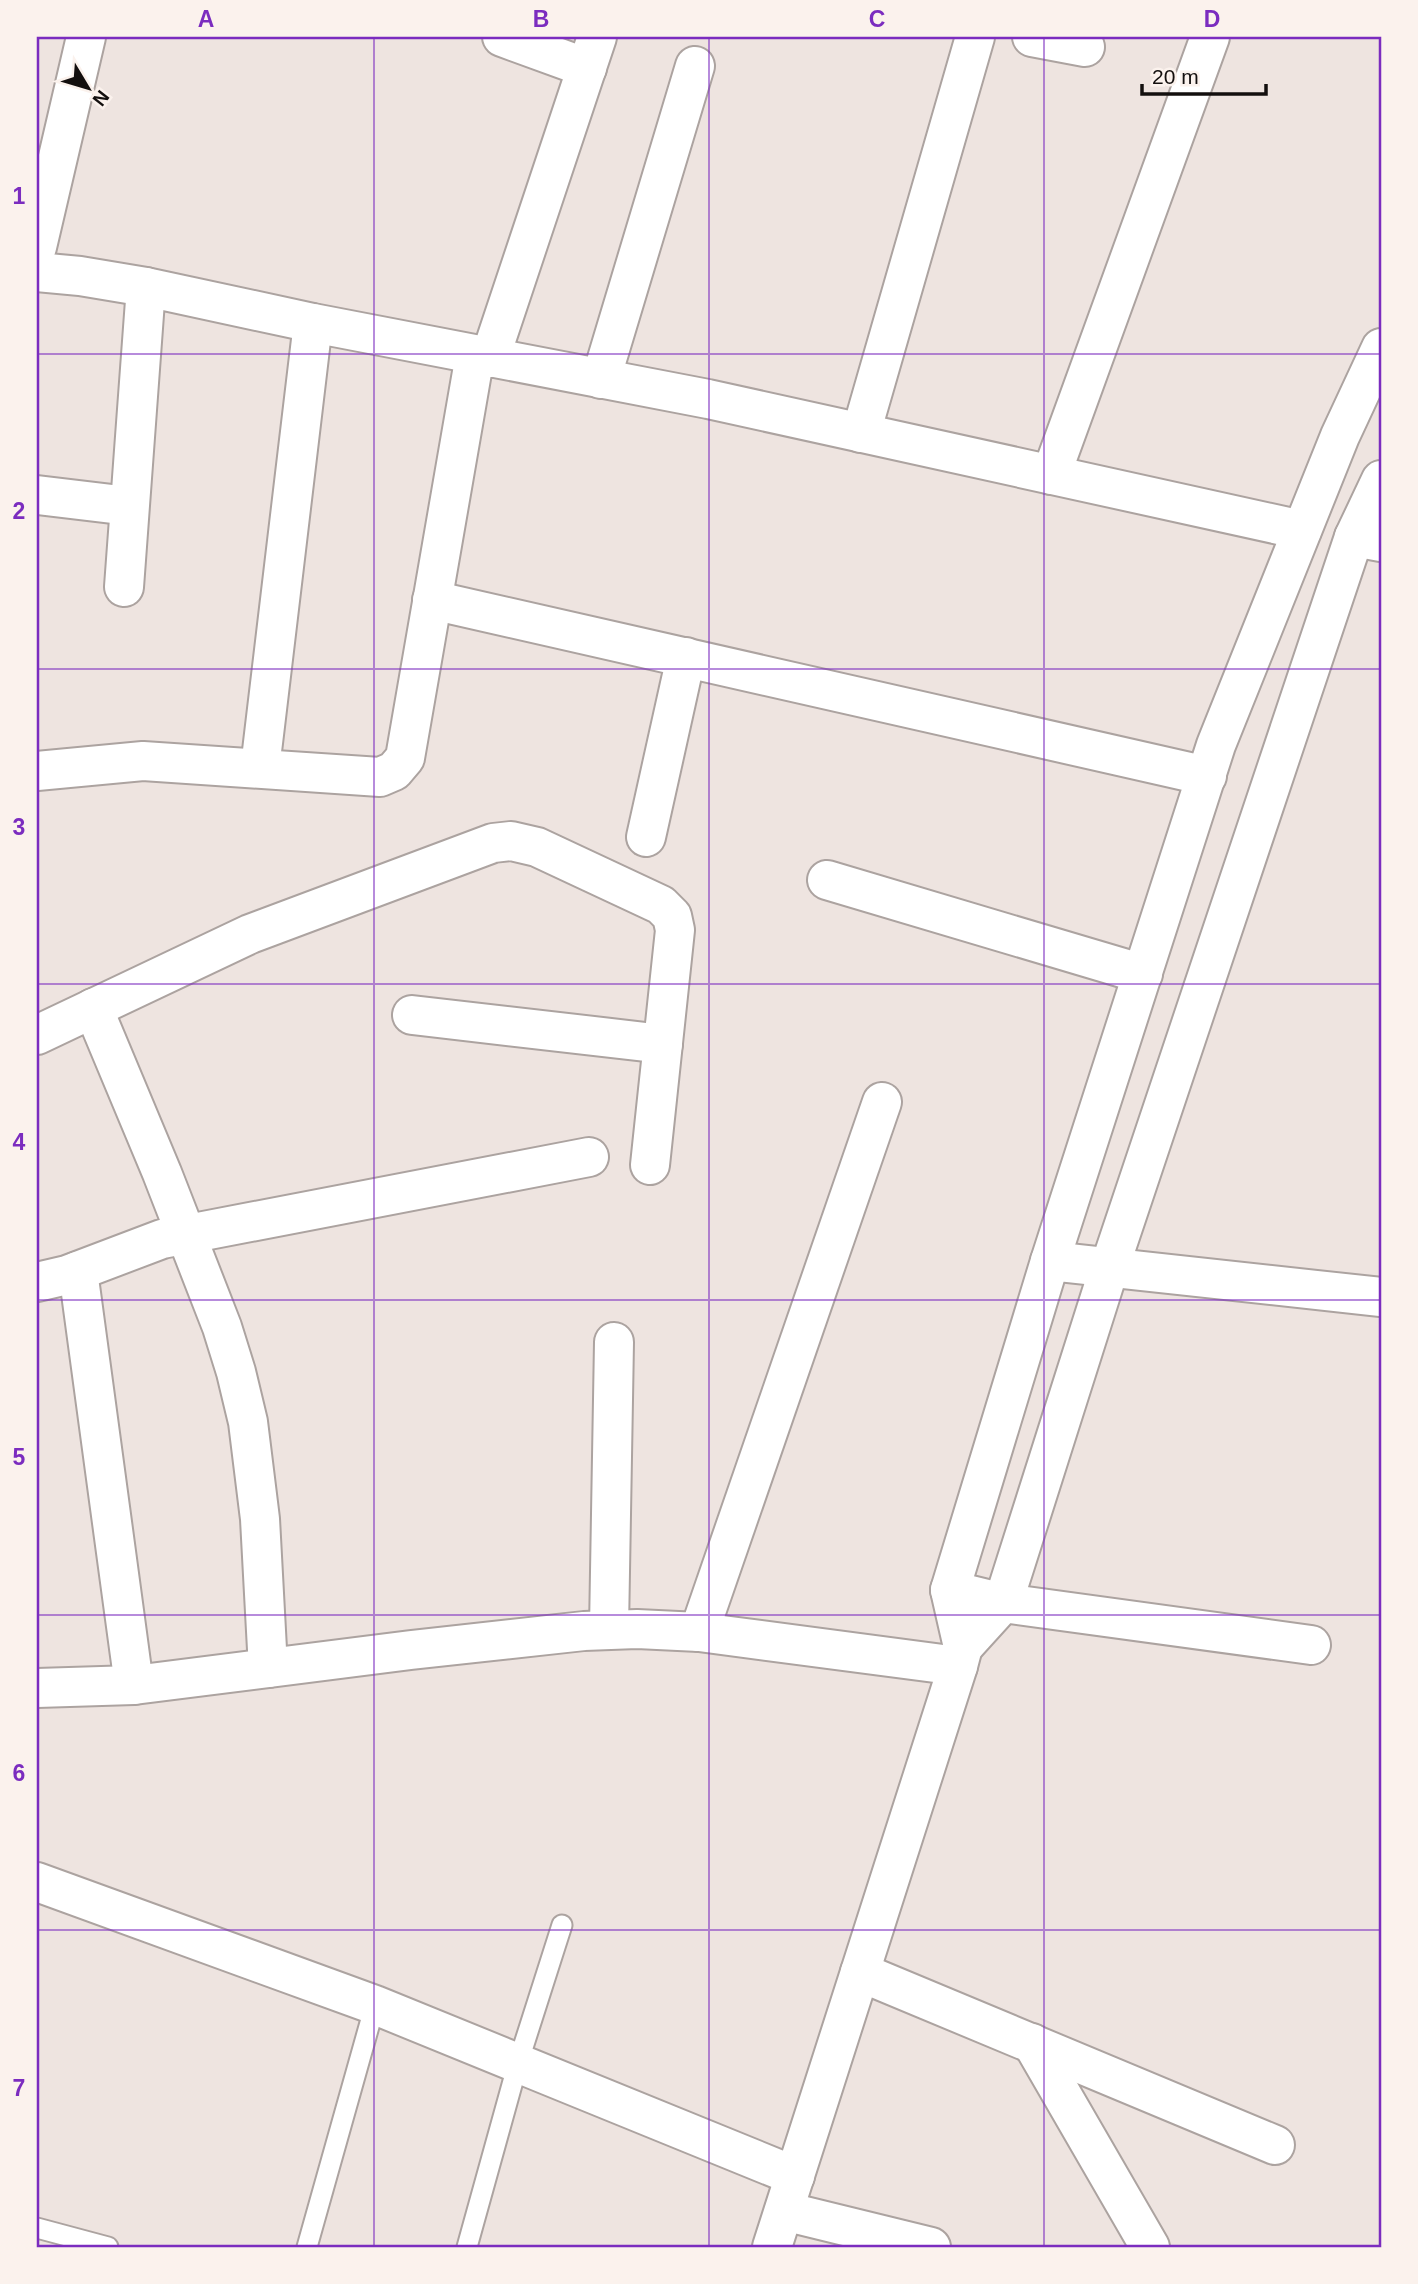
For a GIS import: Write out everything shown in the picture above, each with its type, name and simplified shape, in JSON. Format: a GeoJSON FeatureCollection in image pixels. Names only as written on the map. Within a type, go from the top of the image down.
{"type":"FeatureCollection","features":[{"type":"Feature","properties":{"kind":"street"},"geometry":{"type":"LineString","coordinates":[[37,247],[86,37]]}},
{"type":"Feature","properties":{"kind":"street"},"geometry":{"type":"LineString","coordinates":[[37,771],[142,761],[380,777],[394,771],[405,758],[432,600],[482,356],[592,52],[502,37]]}},
{"type":"Feature","properties":{"kind":"street"},"geometry":{"type":"LineString","coordinates":[[861,433],[975,37]]}},
{"type":"Feature","properties":{"kind":"street"},"geometry":{"type":"LineString","coordinates":[[1032,37],[1085,47]]}},
{"type":"Feature","properties":{"kind":"street"},"geometry":{"type":"LineString","coordinates":[[1051,475],[1210,37]]}},
{"type":"Feature","properties":{"kind":"street"},"geometry":{"type":"LineString","coordinates":[[601,379],[695,66]]}},
{"type":"Feature","properties":{"kind":"street"},"geometry":{"type":"LineString","coordinates":[[37,272],[146,287],[313,323],[708,399],[1302,530]]}},
{"type":"Feature","properties":{"kind":"street"},"geometry":{"type":"LineString","coordinates":[[124,587],[146,287]]}},
{"type":"Feature","properties":{"kind":"street"},"geometry":{"type":"LineString","coordinates":[[260,768],[313,323]]}},
{"type":"Feature","properties":{"kind":"street"},"geometry":{"type":"LineString","coordinates":[[961,1657],[950,1590],[1049,1261],[1216,745],[1340,436],[1381,348]]}},
{"type":"Feature","properties":{"kind":"street"},"geometry":{"type":"LineString","coordinates":[[772,2247],[961,1657],[1003,1604],[1109,1269],[1368,540],[1381,480]]}},
{"type":"Feature","properties":{"kind":"street"},"geometry":{"type":"LineString","coordinates":[[37,495],[130,506]]}},
{"type":"Feature","properties":{"kind":"street"},"geometry":{"type":"LineString","coordinates":[[432,600],[1207,776]]}},
{"type":"Feature","properties":{"kind":"street"},"geometry":{"type":"LineString","coordinates":[[646,837],[686,657]]}},
{"type":"Feature","properties":{"kind":"street"},"geometry":{"type":"LineString","coordinates":[[37,1035],[250,934],[493,843],[511,841],[537,847],[661,905],[671,916],[675,930],[650,1165]]}},
{"type":"Feature","properties":{"kind":"street"},"geometry":{"type":"LineString","coordinates":[[827,880],[1143,974]]}},
{"type":"Feature","properties":{"kind":"street"},"geometry":{"type":"LineString","coordinates":[[93,1008],[162,1173],[222,1327],[236,1372],[248,1422],[260,1519],[268,1668]]}},
{"type":"Feature","properties":{"kind":"street"},"geometry":{"type":"LineString","coordinates":[[412,1015],[663,1044]]}},
{"type":"Feature","properties":{"kind":"street"},"geometry":{"type":"LineString","coordinates":[[699,1632],[882,1102]]}},
{"type":"Feature","properties":{"kind":"street"},"geometry":{"type":"LineString","coordinates":[[37,1282],[78,1271],[162,1239],[589,1157]]}},
{"type":"Feature","properties":{"kind":"street"},"geometry":{"type":"LineString","coordinates":[[1049,1261],[1381,1297]]}},
{"type":"Feature","properties":{"kind":"street"},"geometry":{"type":"LineString","coordinates":[[78,1271],[134,1685]]}},
{"type":"Feature","properties":{"kind":"street"},"geometry":{"type":"LineString","coordinates":[[609,1629],[614,1342]]}},
{"type":"Feature","properties":{"kind":"street"},"geometry":{"type":"LineString","coordinates":[[950,1590],[1003,1604],[1311,1645]]}},
{"type":"Feature","properties":{"kind":"street"},"geometry":{"type":"LineString","coordinates":[[37,1688],[134,1685],[411,1650],[609,1629],[699,1632],[961,1657]]}},
{"type":"Feature","properties":{"kind":"street"},"geometry":{"type":"LineString","coordinates":[[37,1882],[375,2005],[663,2122],[702,2139],[789,2194],[931,2247]]}},
{"type":"Feature","properties":{"kind":"street"},"geometry":{"type":"LineString","coordinates":[[860,1972],[1275,2145]]}},
{"type":"Feature","properties":{"kind":"street"},"geometry":{"type":"LineString","coordinates":[[1032,2043],[1150,2247]]}},
{"type":"Feature","properties":{"kind":"lane"},"geometry":{"type":"LineString","coordinates":[[467,2247],[518,2063],[562,1925]]}},
{"type":"Feature","properties":{"kind":"lane"},"geometry":{"type":"LineString","coordinates":[[307,2247],[375,2005]]}},
{"type":"Feature","properties":{"kind":"lane"},"geometry":{"type":"LineString","coordinates":[[37,2228],[108,2247]]}}]}
